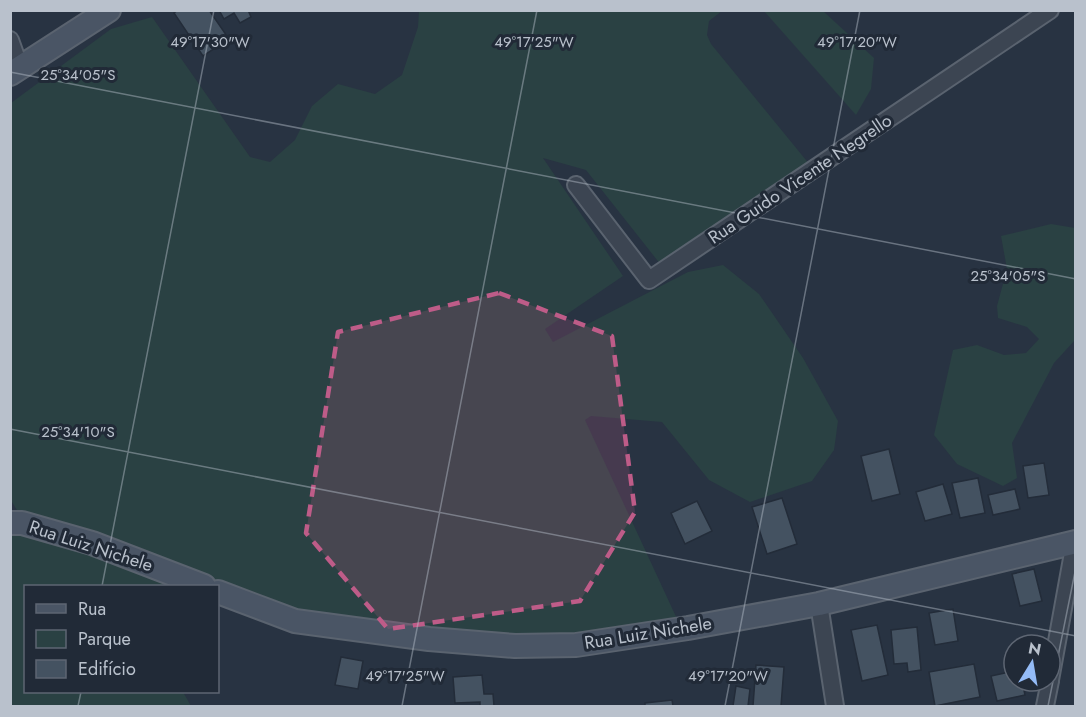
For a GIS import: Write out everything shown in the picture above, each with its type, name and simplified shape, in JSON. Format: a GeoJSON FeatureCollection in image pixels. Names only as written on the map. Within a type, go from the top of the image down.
{"type":"FeatureCollection","features":[{"type":"Feature","properties":{"kind":"street"},"geometry":{"type":"LineString","coordinates":[[10,40],[15,71],[109,10]]}},
{"type":"Feature","properties":{"kind":"street","name":"Rua Guido Vicente Negrello"},"geometry":{"type":"LineString","coordinates":[[576,185],[649,280],[1050,10]]}},
{"type":"Feature","properties":{"kind":"street","name":"Rua Luiz Nichele"},"geometry":{"type":"LineString","coordinates":[[10,523],[22,523],[92,543],[201,585]]}},
{"type":"Feature","properties":{"kind":"street"},"geometry":{"type":"LineString","coordinates":[[1059,633],[1075,542]]}},
{"type":"Feature","properties":{"kind":"street","name":"Rua Luiz Nichele"},"geometry":{"type":"LineString","coordinates":[[219,592],[295,621],[429,639],[515,646],[576,645],[688,628],[819,604],[1075,542]]}},
{"type":"Feature","properties":{"kind":"street"},"geometry":{"type":"LineString","coordinates":[[819,604],[835,706]]}},
{"type":"Feature","properties":{"kind":"highlighted area"},"geometry":{"type":"Polygon","coordinates":[[[499,293],[612,336],[635,512],[580,601],[388,629],[306,533],[338,332],[499,293]]]}},
{"type":"Feature","properties":{"kind":"green space"},"geometry":{"type":"Polygon","coordinates":[[[419,11],[722,11],[709,21],[707,35],[711,44],[810,165],[661,265],[586,170],[543,158],[623,276],[545,329],[553,342],[688,272],[723,265],[759,294],[803,358],[838,421],[834,450],[812,481],[750,502],[709,480],[662,422],[591,416],[585,420],[678,621],[583,636],[512,640],[331,621],[240,591],[169,562],[171,585],[24,585],[24,693],[184,693],[191,706],[11,706],[10,519],[20,515],[10,499],[11,103],[111,29],[152,17],[250,157],[270,162],[295,140],[312,106],[338,84],[375,94],[402,75],[418,27],[419,11]]]}},
{"type":"Feature","properties":{"kind":"green space"},"geometry":{"type":"Polygon","coordinates":[[[764,11],[823,11],[874,58],[871,89],[856,115],[764,11]]]}},
{"type":"Feature","properties":{"kind":"green space"},"geometry":{"type":"Polygon","coordinates":[[[1051,224],[1075,228],[1075,340],[1054,363],[1012,443],[1017,478],[1003,486],[957,464],[934,435],[953,350],[977,345],[1004,355],[1026,353],[1039,339],[1027,327],[998,318],[997,306],[1007,269],[1001,236],[1051,224]]]}},
{"type":"Feature","properties":{"kind":"building"},"geometry":{"type":"Polygon","coordinates":[[[178,10],[209,10],[229,39],[203,56],[174,13],[178,10]]]}},
{"type":"Feature","properties":{"kind":"building"},"geometry":{"type":"Polygon","coordinates":[[[219,10],[248,10],[251,17],[240,23],[234,13],[224,19],[219,10]]]}},
{"type":"Feature","properties":{"kind":"building"},"geometry":{"type":"Polygon","coordinates":[[[889,449],[900,494],[872,501],[861,456],[889,449]]]}},
{"type":"Feature","properties":{"kind":"building"},"geometry":{"type":"Polygon","coordinates":[[[1044,463],[1049,495],[1028,498],[1023,466],[1044,463]]]}},
{"type":"Feature","properties":{"kind":"building"},"geometry":{"type":"Polygon","coordinates":[[[978,478],[985,513],[960,518],[952,483],[978,478]]]}},
{"type":"Feature","properties":{"kind":"building"},"geometry":{"type":"Polygon","coordinates":[[[943,484],[952,514],[925,521],[916,492],[943,484]]]}},
{"type":"Feature","properties":{"kind":"building"},"geometry":{"type":"Polygon","coordinates":[[[1015,489],[1020,509],[993,515],[988,495],[1015,489]]]}},
{"type":"Feature","properties":{"kind":"building"},"geometry":{"type":"Polygon","coordinates":[[[782,498],[797,544],[767,554],[752,507],[782,498]]]}},
{"type":"Feature","properties":{"kind":"building"},"geometry":{"type":"Polygon","coordinates":[[[697,501],[712,531],[685,544],[671,513],[697,501]]]}},
{"type":"Feature","properties":{"kind":"building"},"geometry":{"type":"Polygon","coordinates":[[[1034,569],[1042,601],[1020,606],[1012,574],[1034,569]]]}},
{"type":"Feature","properties":{"kind":"building"},"geometry":{"type":"Polygon","coordinates":[[[953,609],[958,641],[935,645],[929,613],[953,609]]]}},
{"type":"Feature","properties":{"kind":"building"},"geometry":{"type":"Polygon","coordinates":[[[877,625],[888,675],[862,681],[851,630],[877,625]]]}},
{"type":"Feature","properties":{"kind":"building"},"geometry":{"type":"Polygon","coordinates":[[[917,627],[921,670],[908,672],[907,663],[894,664],[891,630],[917,627]]]}},
{"type":"Feature","properties":{"kind":"building"},"geometry":{"type":"Polygon","coordinates":[[[341,657],[363,661],[358,689],[335,685],[341,657]]]}},
{"type":"Feature","properties":{"kind":"building"},"geometry":{"type":"Polygon","coordinates":[[[974,664],[980,697],[935,706],[929,672],[974,664]]]}},
{"type":"Feature","properties":{"kind":"building"},"geometry":{"type":"Polygon","coordinates":[[[756,665],[784,667],[781,706],[753,706],[756,665]]]}},
{"type":"Feature","properties":{"kind":"building"},"geometry":{"type":"Polygon","coordinates":[[[1002,674],[1002,693],[1025,693],[1025,695],[997,701],[991,676],[1002,674]]]}},
{"type":"Feature","properties":{"kind":"building"},"geometry":{"type":"Polygon","coordinates":[[[482,675],[484,694],[493,694],[494,706],[480,706],[480,702],[455,703],[453,677],[482,675]]]}},
{"type":"Feature","properties":{"kind":"building"},"geometry":{"type":"Polygon","coordinates":[[[736,686],[750,689],[748,706],[733,706],[736,686]]]}},
{"type":"Feature","properties":{"kind":"building"},"geometry":{"type":"Polygon","coordinates":[[[672,700],[673,706],[645,706],[645,703],[672,700]]]}}]}
